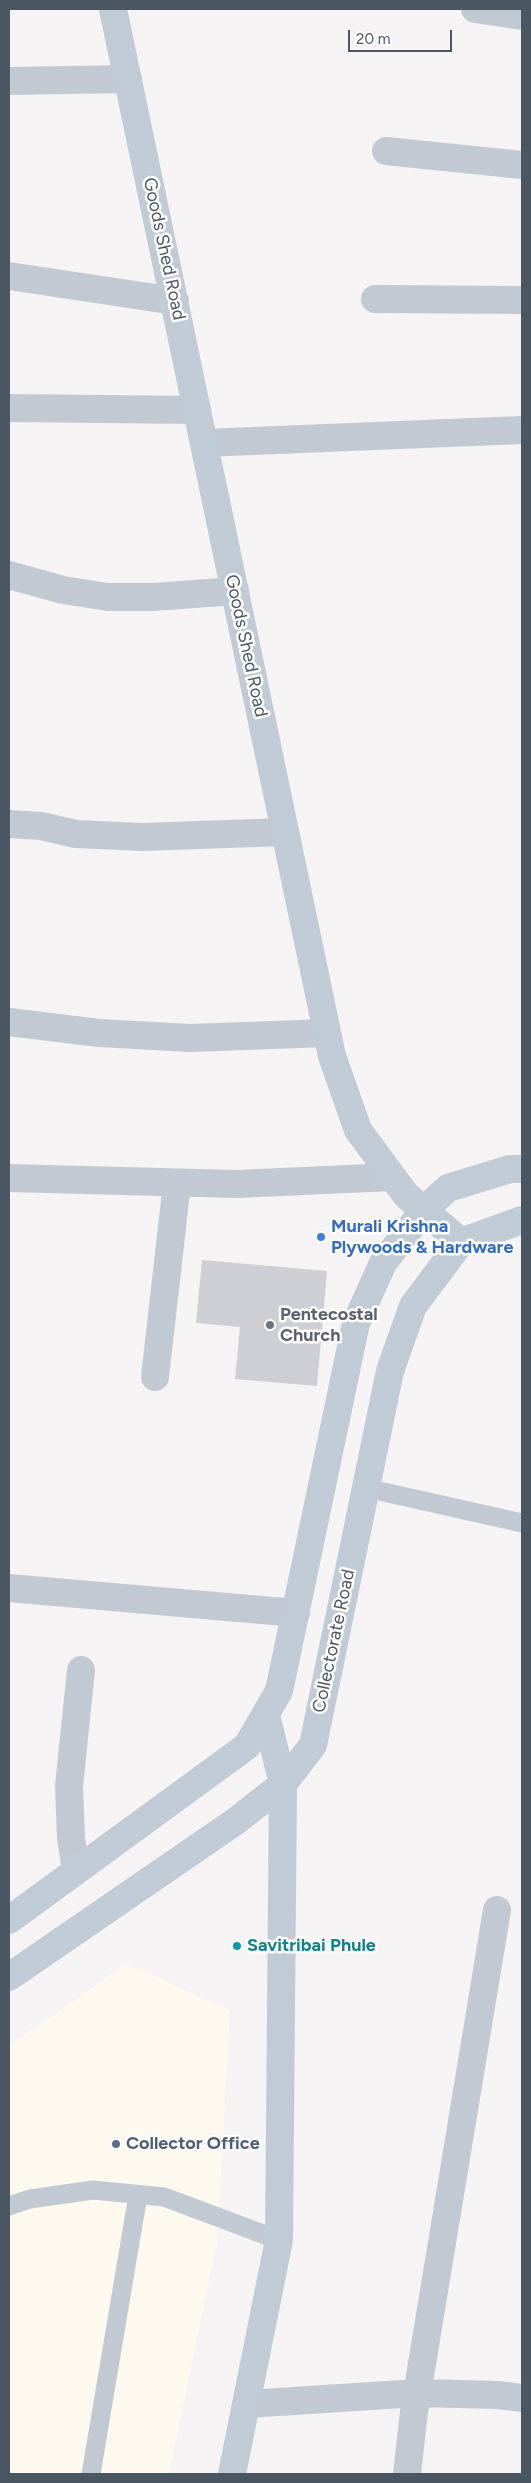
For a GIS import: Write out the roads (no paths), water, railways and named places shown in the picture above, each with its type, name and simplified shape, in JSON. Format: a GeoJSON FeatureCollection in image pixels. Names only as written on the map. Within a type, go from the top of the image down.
{"type":"FeatureCollection","features":[{"type":"Feature","properties":{"kind":"street","name":"Goods Shed Road"},"geometry":{"type":"LineString","coordinates":[[113,9],[332,1056],[358,1130],[406,1196],[461,1242]]}},
{"type":"Feature","properties":{"kind":"street"},"geometry":{"type":"LineString","coordinates":[[475,9],[522,16]]}},
{"type":"Feature","properties":{"kind":"street"},"geometry":{"type":"LineString","coordinates":[[9,81],[128,79]]}},
{"type":"Feature","properties":{"kind":"street"},"geometry":{"type":"LineString","coordinates":[[386,151],[522,165]]}},
{"type":"Feature","properties":{"kind":"street"},"geometry":{"type":"LineString","coordinates":[[9,276],[175,301]]}},
{"type":"Feature","properties":{"kind":"street"},"geometry":{"type":"LineString","coordinates":[[375,299],[522,300]]}},
{"type":"Feature","properties":{"kind":"street"},"geometry":{"type":"LineString","coordinates":[[9,408],[197,410]]}},
{"type":"Feature","properties":{"kind":"street"},"geometry":{"type":"LineString","coordinates":[[204,443],[522,430]]}},
{"type":"Feature","properties":{"kind":"street"},"geometry":{"type":"LineString","coordinates":[[9,575],[63,590],[108,597],[153,597],[235,591]]}},
{"type":"Feature","properties":{"kind":"street"},"geometry":{"type":"LineString","coordinates":[[9,824],[41,826],[76,834],[142,837],[285,832]]}},
{"type":"Feature","properties":{"kind":"street"},"geometry":{"type":"LineString","coordinates":[[9,1022],[99,1033],[190,1038],[327,1033]]}},
{"type":"Feature","properties":{"kind":"street"},"geometry":{"type":"LineString","coordinates":[[9,1920],[247,1746],[280,1691],[356,1323],[384,1263],[424,1210],[448,1188],[510,1169],[522,1169]]}},
{"type":"Feature","properties":{"kind":"street"},"geometry":{"type":"LineString","coordinates":[[9,1178],[237,1184],[392,1177]]}},
{"type":"Feature","properties":{"kind":"street"},"geometry":{"type":"LineString","coordinates":[[155,1377],[177,1183]]}},
{"type":"Feature","properties":{"kind":"street"},"geometry":{"type":"LineString","coordinates":[[461,1242],[522,1220]]}},
{"type":"Feature","properties":{"kind":"street","name":"Collectorate Road"},"geometry":{"type":"LineString","coordinates":[[9,1977],[236,1821],[283,1784],[313,1745],[390,1371],[413,1306],[461,1242]]}},
{"type":"Feature","properties":{"kind":"street"},"geometry":{"type":"LineString","coordinates":[[9,1588],[296,1613]]}},
{"type":"Feature","properties":{"kind":"street"},"geometry":{"type":"LineString","coordinates":[[76,1871],[71,1838],[69,1786],[81,1670]]}},
{"type":"Feature","properties":{"kind":"street"},"geometry":{"type":"LineString","coordinates":[[232,2474],[279,2240],[283,1784],[266,1716]]}},
{"type":"Feature","properties":{"kind":"street"},"geometry":{"type":"LineString","coordinates":[[407,2474],[418,2393],[497,1910]]}},
{"type":"Feature","properties":{"kind":"street"},"geometry":{"type":"LineString","coordinates":[[246,2404],[418,2393],[498,2395],[522,2398]]}},
{"type":"Feature","properties":{"kind":"lane"},"geometry":{"type":"LineString","coordinates":[[366,1488],[522,1523]]}},
{"type":"Feature","properties":{"kind":"lane"},"geometry":{"type":"LineString","coordinates":[[9,2206],[30,2199],[93,2190],[164,2197],[279,2240]]}},
{"type":"Feature","properties":{"kind":"lane"},"geometry":{"type":"LineString","coordinates":[[91,2474],[138,2195]]}},
{"type":"Feature","properties":{"kind":"place","name":"Murali Krishna Plywoods & Hardware"},"geometry":{"type":"Point","coordinates":[321,1237]}},
{"type":"Feature","properties":{"kind":"place","name":"Pentecostal Church"},"geometry":{"type":"Point","coordinates":[270,1325]}},
{"type":"Feature","properties":{"kind":"place","name":"Savitribai Phule"},"geometry":{"type":"Point","coordinates":[237,1946]}},
{"type":"Feature","properties":{"kind":"place","name":"Collector Office"},"geometry":{"type":"Point","coordinates":[116,2144]}}]}
